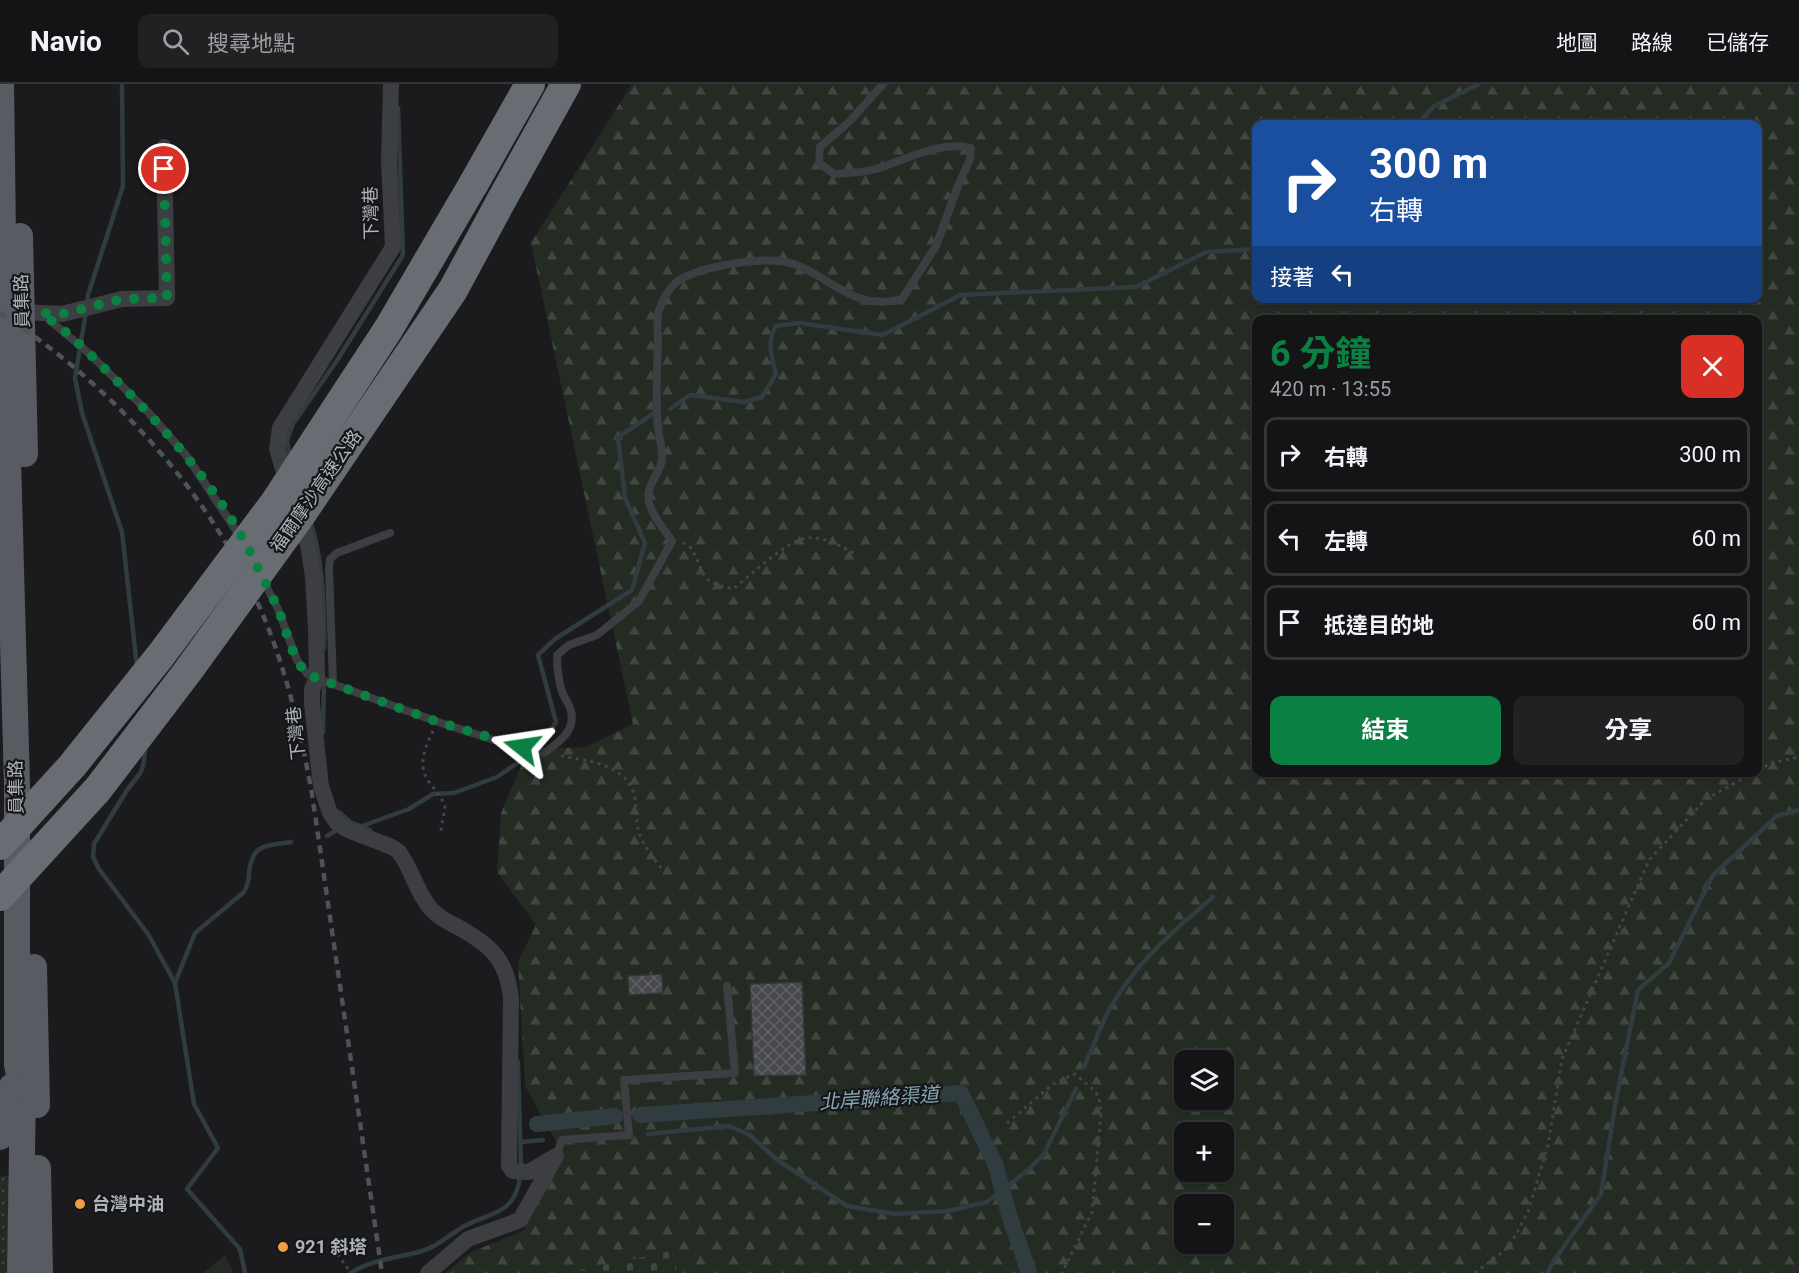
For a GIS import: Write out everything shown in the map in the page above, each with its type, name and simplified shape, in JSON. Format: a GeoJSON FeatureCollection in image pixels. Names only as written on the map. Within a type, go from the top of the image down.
{"type":"FeatureCollection","features":[{"type":"Feature","properties":{"kind":"highway","name":"福爾摩沙高速公路"},"geometry":{"type":"LineString","coordinates":[[0,845],[72,766],[161,655],[276,501],[389,328],[530,84]]}},
{"type":"Feature","properties":{"kind":"highway","name":"福爾摩沙高速公路"},"geometry":{"type":"LineString","coordinates":[[0,896],[98,789],[202,652],[300,516],[453,290],[566,84]]}},
{"type":"Feature","properties":{"kind":"main road","name":"員集路"},"geometry":{"type":"LineString","coordinates":[[1,84],[7,202],[32,313],[40,1273]]}},
{"type":"Feature","properties":{"kind":"main road","name":"員集路"},"geometry":{"type":"LineString","coordinates":[[16,84],[7,202],[3,315],[17,785],[16,1065],[23,1092],[20,1273]]}},
{"type":"Feature","properties":{"kind":"main road"},"geometry":{"type":"LineString","coordinates":[[0,1137],[16,1065]]}},
{"type":"Feature","properties":{"kind":"street","name":"下灣巷"},"geometry":{"type":"LineString","coordinates":[[391,84],[389,161],[393,247],[284,418],[277,438],[280,461],[308,545],[316,618],[317,678],[312,688],[312,704],[321,786],[330,813],[343,827],[399,852],[424,900],[432,910],[443,920],[489,947],[505,969],[510,983],[511,998],[509,1166],[521,1172],[556,1156]]}},
{"type":"Feature","properties":{"kind":"street"},"geometry":{"type":"LineString","coordinates":[[32,313],[62,314],[122,299],[167,298],[164,147]]}},
{"type":"Feature","properties":{"kind":"street"},"geometry":{"type":"LineString","coordinates":[[428,1273],[468,1239],[520,1220],[556,1156]]}},
{"type":"Feature","properties":{"kind":"lane"},"geometry":{"type":"LineString","coordinates":[[255,562],[278,609],[302,668],[308,675],[500,742],[544,753],[561,741],[570,728],[572,712],[562,693],[557,670],[557,656],[569,645],[597,635],[639,601],[672,541],[648,501],[652,479],[662,461],[657,415],[659,311],[671,286],[684,276],[704,270],[770,261],[791,263],[816,274],[853,298],[867,302],[890,302],[902,299],[936,246],[970,159],[971,148],[959,145],[940,147],[875,169],[851,173],[834,174],[819,163],[820,147],[850,121],[883,84]]}},
{"type":"Feature","properties":{"kind":"lane"},"geometry":{"type":"LineString","coordinates":[[32,313],[71,336],[148,412],[186,455],[250,553]]}},
{"type":"Feature","properties":{"kind":"lane"},"geometry":{"type":"LineString","coordinates":[[333,684],[330,559],[337,553],[390,533]]}},
{"type":"Feature","properties":{"kind":"lane"},"geometry":{"type":"LineString","coordinates":[[556,1156],[562,1140],[629,1135],[624,1080],[735,1073],[727,986]]}},
{"type":"Feature","properties":{"kind":"path"},"geometry":{"type":"LineString","coordinates":[[672,541],[689,545],[696,555],[701,574],[709,582],[733,589],[790,543],[806,538],[822,539],[839,544],[855,554]]}},
{"type":"Feature","properties":{"kind":"path"},"geometry":{"type":"LineString","coordinates":[[438,722],[425,747],[424,770],[445,807],[446,813],[441,835]]}},
{"type":"Feature","properties":{"kind":"path"},"geometry":{"type":"LineString","coordinates":[[544,753],[583,760],[617,772],[633,791],[639,832],[647,849],[668,876]]}},
{"type":"Feature","properties":{"kind":"path"},"geometry":{"type":"LineString","coordinates":[[1762,768],[1771,763],[1799,757]]}},
{"type":"Feature","properties":{"kind":"path"},"geometry":{"type":"LineString","coordinates":[[1476,1273],[1509,1247],[1528,1212],[1548,1145],[1562,1059],[1649,860],[1705,800],[1745,777]]}},
{"type":"Feature","properties":{"kind":"path"},"geometry":{"type":"LineString","coordinates":[[1007,1123],[1053,1084],[1075,1074],[1090,1085],[1099,1098],[1101,1115],[1092,1212],[1062,1273]]}},
{"type":"Feature","properties":{"kind":"path"},"geometry":{"type":"LineString","coordinates":[[329,1242],[351,1273]]}},
{"type":"Feature","properties":{"kind":"green space"},"geometry":{"type":"Polygon","coordinates":[[[632,84],[1799,84],[1799,1273],[445,1273],[471,1252],[523,1231],[564,1156],[525,1086],[518,962],[536,925],[497,872],[501,813],[528,750],[586,747],[633,724],[531,243],[632,84]]]}},
{"type":"Feature","properties":{"kind":"green space"},"geometry":{"type":"Polygon","coordinates":[[[6,1175],[14,1182],[9,1273],[0,1273],[0,1177],[6,1175]]]}},
{"type":"Feature","properties":{"kind":"green space"},"geometry":{"type":"Polygon","coordinates":[[[672,1251],[677,1273],[565,1273],[672,1251]]]}},
{"type":"Feature","properties":{"kind":"green space"},"geometry":{"type":"Polygon","coordinates":[[[225,1255],[234,1273],[203,1273],[225,1255]]]}},
{"type":"Feature","properties":{"kind":"building"},"geometry":{"type":"Polygon","coordinates":[[[662,974],[663,993],[629,995],[628,976],[662,974]]]}},
{"type":"Feature","properties":{"kind":"building"},"geometry":{"type":"Polygon","coordinates":[[[802,982],[806,1075],[754,1076],[750,984],[802,982]]]}},
{"type":"Feature","properties":{"kind":"waterway"},"geometry":{"type":"LineString","coordinates":[[87,304],[123,186],[122,84]]}},
{"type":"Feature","properties":{"kind":"waterway"},"geometry":{"type":"LineString","coordinates":[[1422,120],[1434,106],[1479,84]]}},
{"type":"Feature","properties":{"kind":"waterway"},"geometry":{"type":"LineString","coordinates":[[290,461],[287,440],[293,424],[338,359],[403,255],[398,108]]}},
{"type":"Feature","properties":{"kind":"waterway"},"geometry":{"type":"LineString","coordinates":[[670,409],[690,395],[744,402],[762,397],[776,374],[771,344],[776,326],[799,323],[883,335],[960,295],[1136,287],[1206,252],[1252,249]]}},
{"type":"Feature","properties":{"kind":"waterway"},"geometry":{"type":"LineString","coordinates":[[86,312],[75,378],[82,413],[122,532],[137,667]]}},
{"type":"Feature","properties":{"kind":"waterway"},"geometry":{"type":"LineString","coordinates":[[544,741],[556,722],[538,655],[555,639],[632,590],[645,543],[625,498],[618,437],[653,414]]}},
{"type":"Feature","properties":{"kind":"waterway"},"geometry":{"type":"LineString","coordinates":[[310,520],[318,551],[322,583],[324,648]]}},
{"type":"Feature","properties":{"kind":"waterway"},"geometry":{"type":"LineString","coordinates":[[323,732],[324,680]]}},
{"type":"Feature","properties":{"kind":"waterway"},"geometry":{"type":"LineString","coordinates":[[145,747],[141,772],[127,790],[94,844],[93,857],[99,869],[148,934],[175,983],[194,1104],[218,1148],[187,1189],[240,1249],[245,1273]]}},
{"type":"Feature","properties":{"kind":"waterway"},"geometry":{"type":"LineString","coordinates":[[362,826],[409,809],[433,794],[454,793],[497,777],[523,759]]}},
{"type":"Feature","properties":{"kind":"waterway"},"geometry":{"type":"LineString","coordinates":[[1548,1273],[1553,1262],[1601,1194],[1616,1100],[1638,990],[1669,963],[1713,875],[1777,816],[1799,810]]}},
{"type":"Feature","properties":{"kind":"waterway"},"geometry":{"type":"LineString","coordinates":[[339,812],[350,822],[370,830]]}},
{"type":"Feature","properties":{"kind":"waterway"},"geometry":{"type":"LineString","coordinates":[[327,836],[340,828]]}},
{"type":"Feature","properties":{"kind":"waterway"},"geometry":{"type":"LineString","coordinates":[[175,983],[195,933],[244,892],[253,856],[257,851],[268,846],[291,842]]}},
{"type":"Feature","properties":{"kind":"waterway"},"geometry":{"type":"LineString","coordinates":[[1084,1067],[1108,1012],[1129,979],[1169,936],[1213,897]]}},
{"type":"Feature","properties":{"kind":"waterway"},"geometry":{"type":"LineString","coordinates":[[518,1062],[521,1168]]}},
{"type":"Feature","properties":{"kind":"waterway"},"geometry":{"type":"LineString","coordinates":[[648,1134],[729,1126],[750,1135],[776,1159],[847,1206],[895,1214],[948,1211],[987,1202],[1028,1170],[1044,1154],[1076,1089]]}},
{"type":"Feature","properties":{"kind":"waterway","name":"北岸聯絡渠道"},"geometry":{"type":"LineString","coordinates":[[640,1115],[961,1093],[996,1166],[1009,1215],[1029,1273]]}},
{"type":"Feature","properties":{"kind":"waterway","name":"北岸聯絡渠道"},"geometry":{"type":"LineString","coordinates":[[537,1124],[615,1116]]}},
{"type":"Feature","properties":{"kind":"waterway"},"geometry":{"type":"LineString","coordinates":[[521,1142],[543,1140]]}},
{"type":"Feature","properties":{"kind":"waterway"},"geometry":{"type":"LineString","coordinates":[[351,1273],[376,1262],[437,1245],[468,1224],[498,1212],[512,1200],[520,1176]]}},
{"type":"Feature","properties":{"kind":"railway"},"geometry":{"type":"LineString","coordinates":[[0,313],[41,341],[80,373],[118,407],[153,444],[186,484],[215,526],[241,570],[272,637],[292,703],[312,794],[382,1273]]}},
{"type":"Feature","properties":{"kind":"place","name":"台灣中油"},"geometry":{"type":"Point","coordinates":[80,1204]}},
{"type":"Feature","properties":{"kind":"place","name":"921 斜塔"},"geometry":{"type":"Point","coordinates":[283,1247]}},
{"type":"Feature","properties":{"kind":"route"},"geometry":{"type":"LineString","coordinates":[[164,169],[167,298],[122,299],[62,314],[41,313],[92,356],[148,412],[186,455],[250,553],[278,609],[297,660],[308,675],[438,722],[522,747]]}}]}
